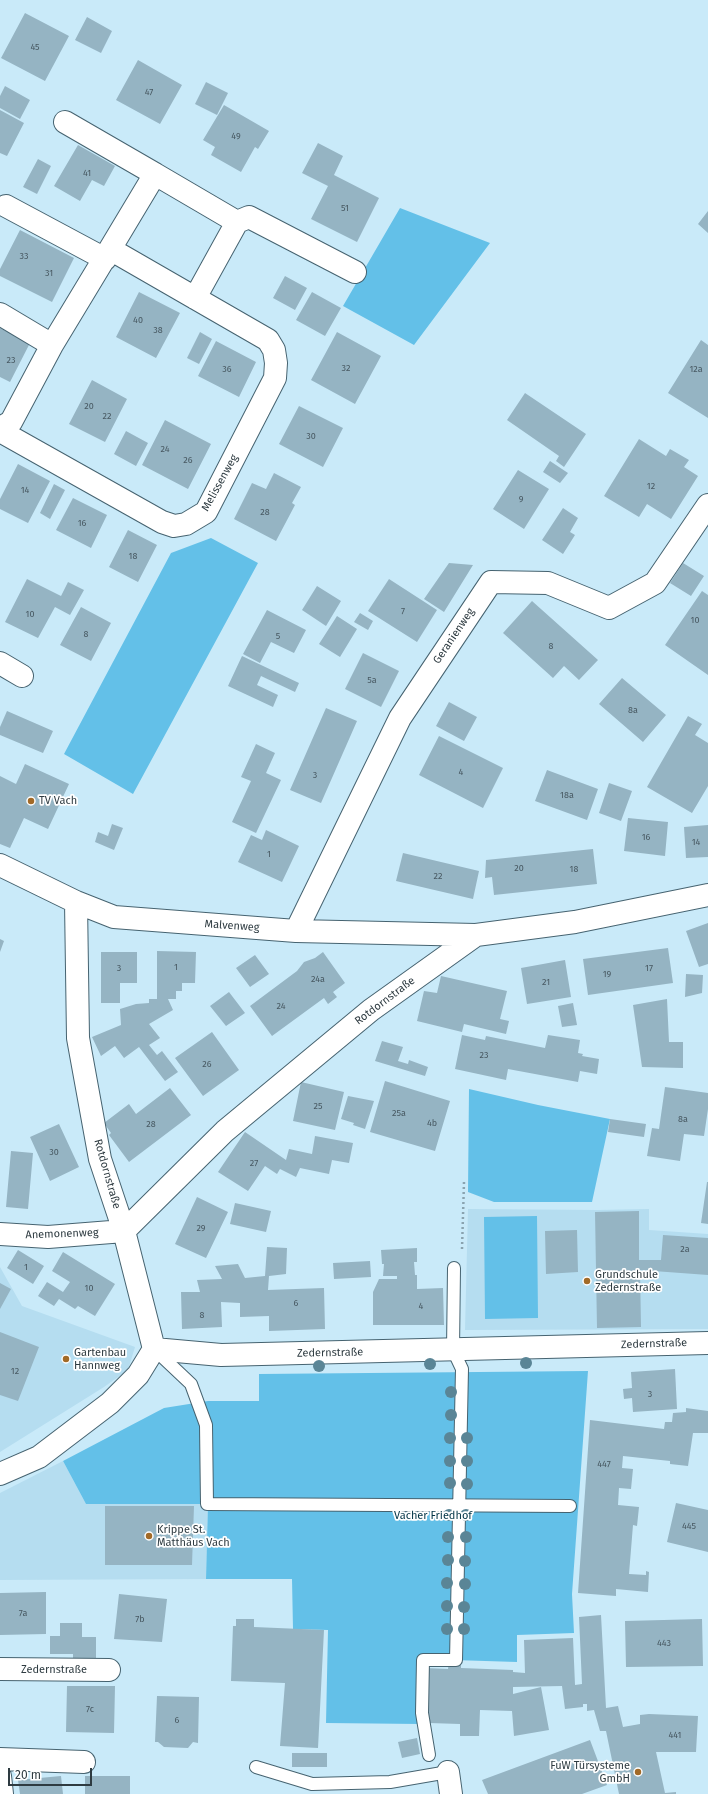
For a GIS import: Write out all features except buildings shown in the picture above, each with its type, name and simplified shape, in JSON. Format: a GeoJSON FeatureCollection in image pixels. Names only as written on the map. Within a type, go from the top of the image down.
{"type":"FeatureCollection","features":[{"type":"Feature","properties":{"kind":"street"},"geometry":{"type":"LineString","coordinates":[[65,122],[237,222]]}},
{"type":"Feature","properties":{"kind":"street"},"geometry":{"type":"LineString","coordinates":[[0,428],[11,422],[52,345],[156,174]]}},
{"type":"Feature","properties":{"kind":"street","name":"Melissenweg"},"geometry":{"type":"LineString","coordinates":[[0,431],[162,522],[174,526],[186,524],[197,519],[206,512],[275,378],[276,363],[274,350],[268,340],[195,298],[6,206]]}},
{"type":"Feature","properties":{"kind":"street"},"geometry":{"type":"LineString","coordinates":[[195,298],[237,222],[250,217],[355,272]]}},
{"type":"Feature","properties":{"kind":"street"},"geometry":{"type":"LineString","coordinates":[[0,314],[52,345]]}},
{"type":"Feature","properties":{"kind":"street","name":"Geranienweg"},"geometry":{"type":"LineString","coordinates":[[296,930],[400,718],[490,582],[548,582],[609,608],[655,582],[708,505]]}},
{"type":"Feature","properties":{"kind":"street"},"geometry":{"type":"LineString","coordinates":[[0,663],[22,676]]}},
{"type":"Feature","properties":{"kind":"street","name":"Malvenweg"},"geometry":{"type":"LineString","coordinates":[[0,865],[76,902],[114,918],[296,930],[476,935]]}},
{"type":"Feature","properties":{"kind":"street","name":"Rotdornstraße"},"geometry":{"type":"LineString","coordinates":[[124,1231],[225,1131],[371,1010],[476,935],[575,922],[708,895]]}},
{"type":"Feature","properties":{"kind":"street","name":"Rotdornstraße"},"geometry":{"type":"LineString","coordinates":[[76,902],[78,1038],[100,1159],[124,1231],[154,1349]]}},
{"type":"Feature","properties":{"kind":"street","name":"Anemonenweg"},"geometry":{"type":"LineString","coordinates":[[0,1234],[48,1237],[124,1231]]}},
{"type":"Feature","properties":{"kind":"street","name":"Zedernstraße"},"geometry":{"type":"LineString","coordinates":[[154,1349],[221,1355],[708,1343]]}},
{"type":"Feature","properties":{"kind":"street"},"geometry":{"type":"LineString","coordinates":[[0,1474],[39,1457],[110,1403],[138,1375],[154,1349]]}},
{"type":"Feature","properties":{"kind":"street","name":"Zedernstraße"},"geometry":{"type":"LineString","coordinates":[[0,1669],[109,1670]]}},
{"type":"Feature","properties":{"kind":"street"},"geometry":{"type":"LineString","coordinates":[[0,1759],[84,1762]]}},
{"type":"Feature","properties":{"kind":"street"},"geometry":{"type":"LineString","coordinates":[[448,1772],[451,1794]]}},
{"type":"Feature","properties":{"kind":"street"},"geometry":{"type":"LineString","coordinates":[[0,1776],[2,1794]]}},
{"type":"Feature","properties":{"kind":"lane"},"geometry":{"type":"LineString","coordinates":[[429,1755],[422,1713],[423,1660],[456,1660],[462,1369],[453,1350],[454,1268]]}},
{"type":"Feature","properties":{"kind":"lane"},"geometry":{"type":"LineString","coordinates":[[154,1349],[191,1384],[206,1425],[207,1504],[570,1506]]}},
{"type":"Feature","properties":{"kind":"lane"},"geometry":{"type":"LineString","coordinates":[[256,1767],[312,1784],[390,1782],[448,1772]]}},
{"type":"Feature","properties":{"kind":"path"},"geometry":{"type":"LineString","coordinates":[[454,1268],[461,1267],[464,1182]]}},
{"type":"Feature","properties":{"kind":"shaded area","name":"Grundschule Zedernstraße"},"geometry":{"type":"Polygon","coordinates":[[[468,1209],[649,1209],[649,1230],[708,1234],[708,1329],[465,1330],[468,1209]]]}},
{"type":"Feature","properties":{"kind":"shaded area","name":"Gartenbau Hannweg"},"geometry":{"type":"Polygon","coordinates":[[[0,1267],[22,1306],[135,1347],[128,1370],[104,1387],[0,1452],[0,1267]]]}},
{"type":"Feature","properties":{"kind":"shaded area"},"geometry":{"type":"Polygon","coordinates":[[[63,1461],[86,1504],[208,1504],[206,1579],[0,1580],[0,1493],[63,1461]]]}},
{"type":"Feature","properties":{"kind":"green space"},"geometry":{"type":"Polygon","coordinates":[[[400,208],[490,243],[414,345],[343,306],[400,208]]]}},
{"type":"Feature","properties":{"kind":"green space"},"geometry":{"type":"Polygon","coordinates":[[[211,538],[258,563],[133,794],[64,754],[171,553],[211,538]]]}},
{"type":"Feature","properties":{"kind":"green space"},"geometry":{"type":"Polygon","coordinates":[[[469,1089],[538,1105],[610,1119],[592,1202],[494,1202],[468,1192],[469,1089]]]}},
{"type":"Feature","properties":{"kind":"green space"},"geometry":{"type":"Polygon","coordinates":[[[537,1216],[538,1318],[485,1319],[484,1217],[537,1216]]]}},
{"type":"Feature","properties":{"kind":"green space","name":"Vacher Friedhof"},"geometry":{"type":"Polygon","coordinates":[[[588,1371],[572,1594],[574,1633],[517,1635],[517,1662],[421,1659],[420,1724],[326,1723],[328,1630],[293,1629],[292,1579],[206,1579],[208,1504],[86,1504],[63,1461],[164,1408],[208,1401],[259,1401],[259,1374],[588,1371]]]}},
{"type":"Feature","properties":{"kind":"place","name":"TV Vach"},"geometry":{"type":"Point","coordinates":[31,801]}},
{"type":"Feature","properties":{"kind":"place","name":"Grundschule Zedernstraße"},"geometry":{"type":"Point","coordinates":[587,1281]}},
{"type":"Feature","properties":{"kind":"place","name":"Gartenbau Hannweg"},"geometry":{"type":"Point","coordinates":[66,1359]}},
{"type":"Feature","properties":{"kind":"place","name":"Krippe St. Matthäus Vach"},"geometry":{"type":"Point","coordinates":[149,1536]}},
{"type":"Feature","properties":{"kind":"place","name":"FuW Türsysteme GmbH"},"geometry":{"type":"Point","coordinates":[638,1772]}}]}
